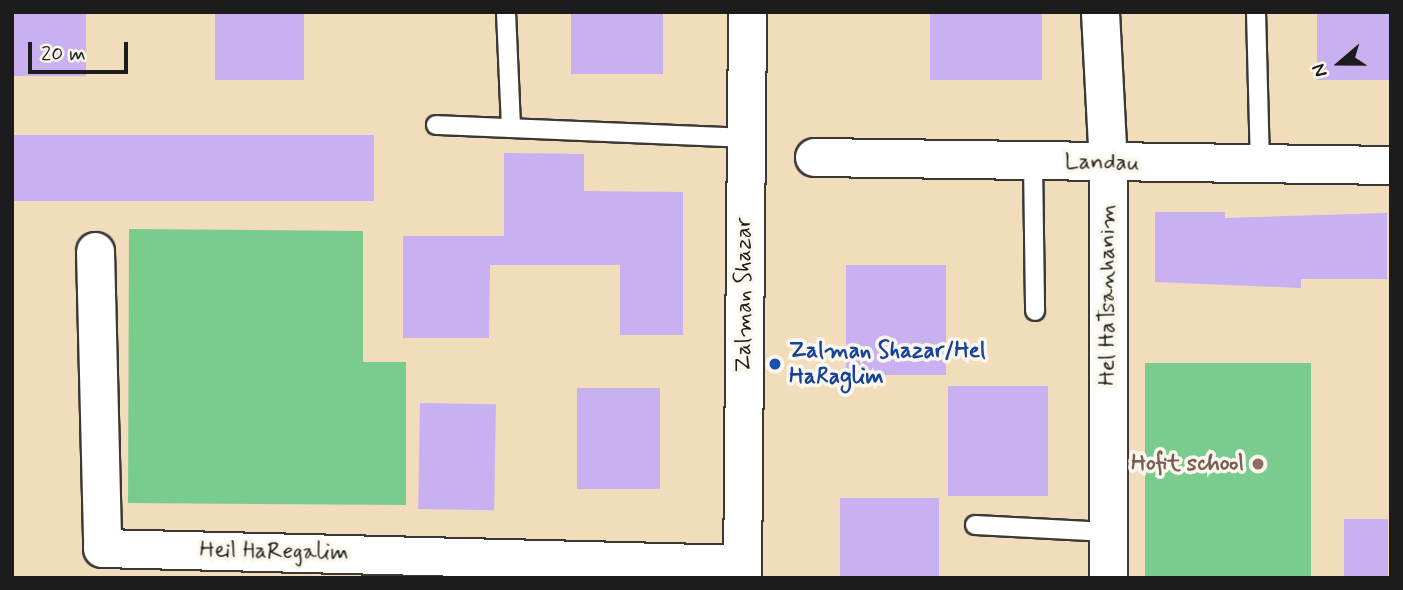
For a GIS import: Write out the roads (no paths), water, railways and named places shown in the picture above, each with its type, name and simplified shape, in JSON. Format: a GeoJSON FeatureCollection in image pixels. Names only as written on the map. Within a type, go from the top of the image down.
{"type":"FeatureCollection","features":[{"type":"Feature","properties":{"kind":"street","name":"Zalman Shazar"},"geometry":{"type":"LineString","coordinates":[[742,571],[747,12]]}},
{"type":"Feature","properties":{"kind":"street","name":"Hel HaTsanhanim"},"geometry":{"type":"LineString","coordinates":[[1100,12],[1108,163],[1108,578]]}},
{"type":"Feature","properties":{"kind":"street","name":"Landau"},"geometry":{"type":"LineString","coordinates":[[814,158],[1391,165]]}},
{"type":"Feature","properties":{"kind":"street","name":"Heil HaRegalim"},"geometry":{"type":"LineString","coordinates":[[95,251],[102,548],[742,571]]}},
{"type":"Feature","properties":{"kind":"lane"},"geometry":{"type":"LineString","coordinates":[[506,12],[511,128]]}},
{"type":"Feature","properties":{"kind":"lane"},"geometry":{"type":"LineString","coordinates":[[1256,12],[1260,164]]}},
{"type":"Feature","properties":{"kind":"lane"},"geometry":{"type":"LineString","coordinates":[[436,125],[746,138]]}},
{"type":"Feature","properties":{"kind":"lane"},"geometry":{"type":"LineString","coordinates":[[1033,162],[1035,311]]}},
{"type":"Feature","properties":{"kind":"lane"},"geometry":{"type":"LineString","coordinates":[[975,525],[1108,532]]}},
{"type":"Feature","properties":{"kind":"place","name":"Zalman Shazar/Hel HaRaglim"},"geometry":{"type":"Point","coordinates":[775,364]}},
{"type":"Feature","properties":{"kind":"place","name":"Hofit school"},"geometry":{"type":"Point","coordinates":[1258,464]}}]}
